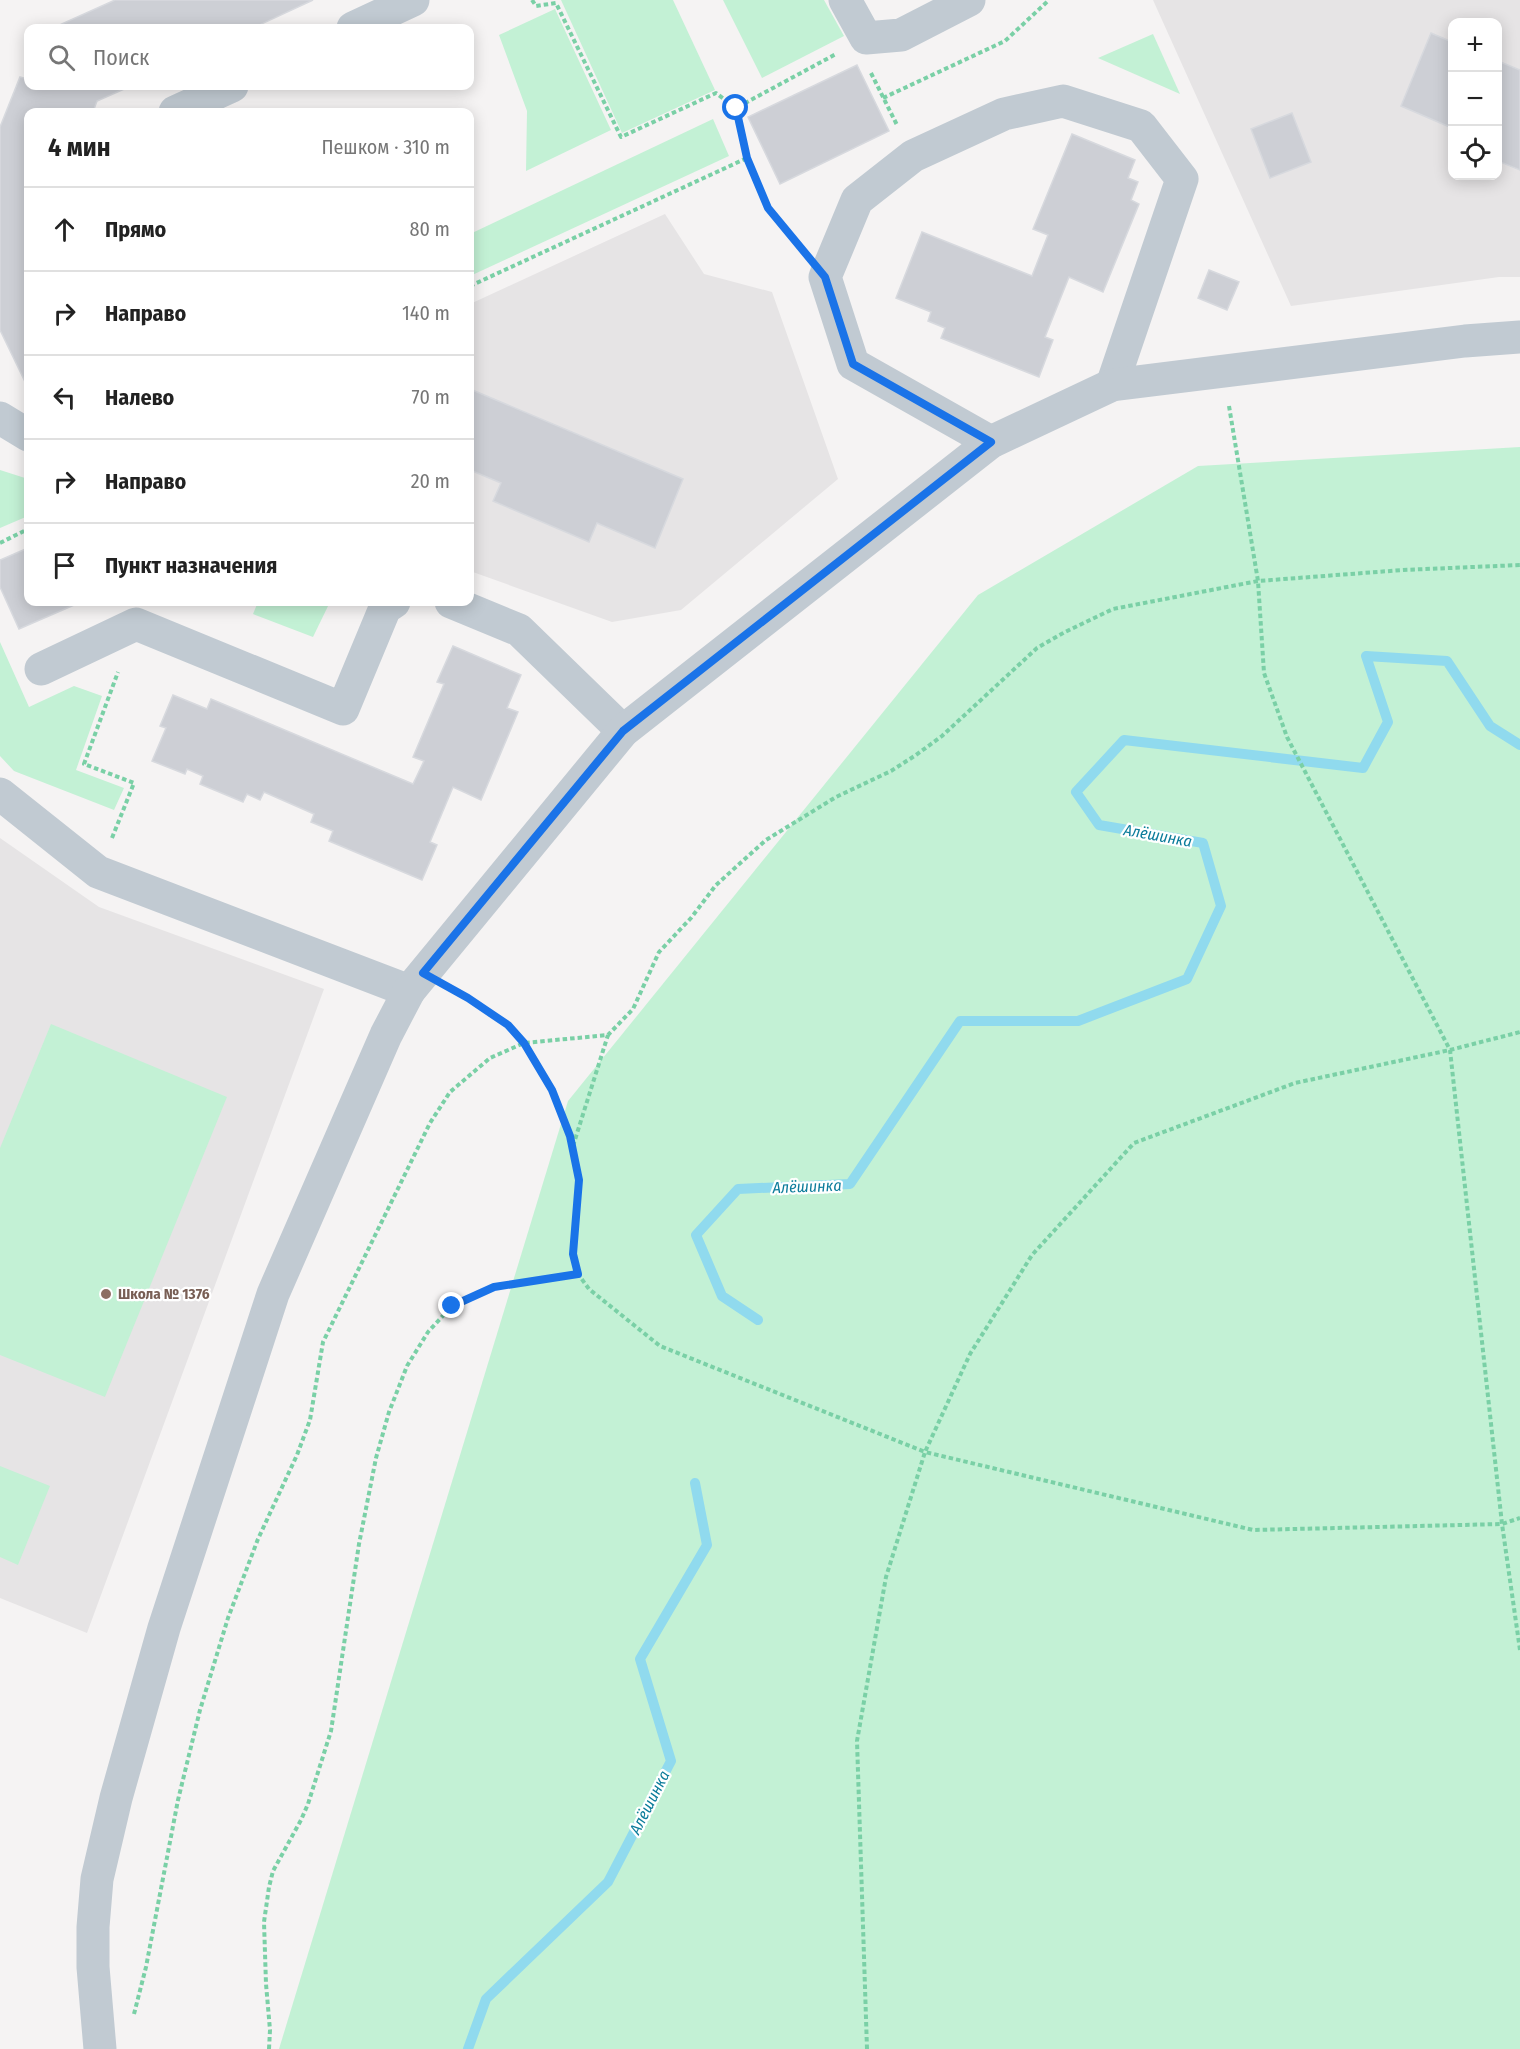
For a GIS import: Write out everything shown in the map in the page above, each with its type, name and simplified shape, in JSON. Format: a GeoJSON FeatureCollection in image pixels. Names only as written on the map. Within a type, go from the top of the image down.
{"type":"FeatureCollection","features":[{"type":"Feature","properties":{"kind":"lane"},"geometry":{"type":"LineString","coordinates":[[362,24],[413,0]]}},
{"type":"Feature","properties":{"kind":"lane"},"geometry":{"type":"LineString","coordinates":[[845,0],[866,38],[901,34],[969,0]]}},
{"type":"Feature","properties":{"kind":"lane"},"geometry":{"type":"LineString","coordinates":[[184,108],[223,90]]}},
{"type":"Feature","properties":{"kind":"lane"},"geometry":{"type":"LineString","coordinates":[[991,442],[853,364],[825,277],[857,200],[913,156],[1004,114],[1063,101],[1141,126],[1182,179],[1112,385]]}},
{"type":"Feature","properties":{"kind":"lane"},"geometry":{"type":"LineString","coordinates":[[100,2049],[93,1967],[93,1927],[97,1879],[116,1798],[164,1628],[273,1294],[386,1035],[416,982],[623,731],[991,442],[1112,385],[1465,341],[1520,337]]}},
{"type":"Feature","properties":{"kind":"lane"},"geometry":{"type":"LineString","coordinates":[[0,418],[24,433]]}},
{"type":"Feature","properties":{"kind":"lane"},"geometry":{"type":"LineString","coordinates":[[40,669],[136,624],[343,709],[385,608],[388,606]]}},
{"type":"Feature","properties":{"kind":"lane"},"geometry":{"type":"LineString","coordinates":[[461,606],[519,630],[623,731]]}},
{"type":"Feature","properties":{"kind":"lane"},"geometry":{"type":"LineString","coordinates":[[0,794],[98,872],[416,982]]}},
{"type":"Feature","properties":{"kind":"path"},"geometry":{"type":"LineString","coordinates":[[532,0],[536,6],[556,3],[621,137],[716,93],[736,108],[747,158],[768,208],[825,277]]}},
{"type":"Feature","properties":{"kind":"path"},"geometry":{"type":"LineString","coordinates":[[883,98],[1005,41],[1048,0]]}},
{"type":"Feature","properties":{"kind":"path"},"geometry":{"type":"LineString","coordinates":[[736,108],[866,38],[867,64],[896,123]]}},
{"type":"Feature","properties":{"kind":"path"},"geometry":{"type":"LineString","coordinates":[[474,284],[747,158]]}},
{"type":"Feature","properties":{"kind":"path"},"geometry":{"type":"LineString","coordinates":[[1223,371],[1258,581],[1264,673],[1287,737],[1450,1050],[1502,1524],[1520,1650]]}},
{"type":"Feature","properties":{"kind":"path"},"geometry":{"type":"LineString","coordinates":[[0,543],[24,531]]}},
{"type":"Feature","properties":{"kind":"path"},"geometry":{"type":"LineString","coordinates":[[573,1149],[608,1035],[633,1009],[658,952],[691,918],[716,885],[765,840],[836,797],[891,771],[942,736],[1037,648],[1113,609],[1258,581],[1403,570],[1520,565]]}},
{"type":"Feature","properties":{"kind":"path"},"geometry":{"type":"LineString","coordinates":[[98,872],[134,783],[84,764],[136,624]]}},
{"type":"Feature","properties":{"kind":"path"},"geometry":{"type":"LineString","coordinates":[[416,982],[468,998],[508,1025],[524,1043],[552,1090],[570,1136],[579,1180],[573,1254],[578,1274],[589,1290],[660,1346],[925,1452],[1253,1530],[1502,1524],[1520,1518]]}},
{"type":"Feature","properties":{"kind":"path"},"geometry":{"type":"LineString","coordinates":[[867,2049],[857,1741],[886,1577],[925,1452],[970,1354],[1032,1255],[1134,1143],[1295,1083],[1450,1050],[1520,1032]]}},
{"type":"Feature","properties":{"kind":"path"},"geometry":{"type":"LineString","coordinates":[[134,2016],[146,1967],[178,1800],[200,1710],[232,1606],[258,1539],[297,1455],[310,1420],[323,1342],[430,1123],[450,1092],[490,1058],[524,1043],[608,1035]]}},
{"type":"Feature","properties":{"kind":"path"},"geometry":{"type":"LineString","coordinates":[[269,2049],[270,2030],[264,1931],[268,1887],[273,1871],[304,1812],[331,1731],[359,1544],[376,1458],[407,1366],[423,1341],[452,1306],[494,1287],[578,1274]]}},
{"type":"Feature","properties":{"kind":"shaded area"},"geometry":{"type":"Polygon","coordinates":[[[1153,0],[1520,0],[1520,277],[1499,277],[1291,306],[1153,0]]]}},
{"type":"Feature","properties":{"kind":"shaded area"},"geometry":{"type":"Polygon","coordinates":[[[665,214],[704,274],[772,292],[838,479],[681,610],[612,622],[474,572],[474,302],[665,214]]]}},
{"type":"Feature","properties":{"kind":"shaded area","name":"Школа № 1376"},"geometry":{"type":"Polygon","coordinates":[[[0,838],[99,907],[324,989],[87,1633],[0,1598],[0,838]]]}},
{"type":"Feature","properties":{"kind":"green space"},"geometry":{"type":"Polygon","coordinates":[[[561,0],[673,0],[715,90],[622,133],[561,0]]]}},
{"type":"Feature","properties":{"kind":"green space"},"geometry":{"type":"Polygon","coordinates":[[[723,0],[824,0],[844,36],[762,78],[723,0]]]}},
{"type":"Feature","properties":{"kind":"green space"},"geometry":{"type":"Polygon","coordinates":[[[555,9],[611,130],[526,171],[527,111],[499,35],[555,9]]]}},
{"type":"Feature","properties":{"kind":"green space"},"geometry":{"type":"Polygon","coordinates":[[[1153,34],[1180,94],[1098,58],[1153,34]]]}},
{"type":"Feature","properties":{"kind":"green space"},"geometry":{"type":"Polygon","coordinates":[[[713,119],[729,156],[474,274],[474,232],[713,119]]]}},
{"type":"Feature","properties":{"kind":"green space"},"geometry":{"type":"Polygon","coordinates":[[[1520,447],[1520,2049],[279,2049],[568,1101],[978,595],[1198,466],[1520,447]]]}},
{"type":"Feature","properties":{"kind":"green space"},"geometry":{"type":"Polygon","coordinates":[[[0,470],[24,478],[24,518],[0,528],[0,470]]]}},
{"type":"Feature","properties":{"kind":"green space"},"geometry":{"type":"Polygon","coordinates":[[[256,606],[328,606],[313,637],[253,614],[256,606]]]}},
{"type":"Feature","properties":{"kind":"green space"},"geometry":{"type":"Polygon","coordinates":[[[0,642],[29,707],[74,686],[102,696],[76,770],[124,788],[114,810],[14,771],[0,756],[0,642]]]}},
{"type":"Feature","properties":{"kind":"green space"},"geometry":{"type":"Polygon","coordinates":[[[51,1024],[227,1097],[105,1397],[0,1355],[0,1148],[51,1024]]]}},
{"type":"Feature","properties":{"kind":"green space"},"geometry":{"type":"Polygon","coordinates":[[[0,1466],[50,1486],[18,1565],[0,1557],[0,1466]]]}},
{"type":"Feature","properties":{"kind":"building"},"geometry":{"type":"Polygon","coordinates":[[[115,0],[313,0],[262,24],[61,24],[115,0]]]}},
{"type":"Feature","properties":{"kind":"building"},"geometry":{"type":"Polygon","coordinates":[[[1431,33],[1448,40],[1448,126],[1401,106],[1431,33]]]}},
{"type":"Feature","properties":{"kind":"building"},"geometry":{"type":"Polygon","coordinates":[[[1502,63],[1520,70],[1520,170],[1502,163],[1502,63]]]}},
{"type":"Feature","properties":{"kind":"building"},"geometry":{"type":"Polygon","coordinates":[[[857,65],[889,131],[780,184],[748,117],[857,65]]]}},
{"type":"Feature","properties":{"kind":"building"},"geometry":{"type":"Polygon","coordinates":[[[20,77],[24,78],[24,90],[122,90],[97,101],[94,108],[24,108],[24,380],[0,330],[0,127],[20,77]]]}},
{"type":"Feature","properties":{"kind":"building"},"geometry":{"type":"Polygon","coordinates":[[[1292,113],[1311,162],[1270,178],[1251,129],[1292,113]]]}},
{"type":"Feature","properties":{"kind":"building"},"geometry":{"type":"Polygon","coordinates":[[[1072,134],[1135,160],[1128,178],[1138,182],[1131,200],[1139,204],[1103,292],[1069,277],[1045,337],[1053,340],[1039,377],[941,338],[945,328],[928,321],[931,312],[896,298],[922,232],[1032,276],[1048,235],[1033,229],[1072,134]]]}},
{"type":"Feature","properties":{"kind":"building"},"geometry":{"type":"Polygon","coordinates":[[[1209,270],[1239,282],[1227,310],[1198,298],[1209,270]]]}},
{"type":"Feature","properties":{"kind":"building"},"geometry":{"type":"Polygon","coordinates":[[[474,391],[683,479],[655,548],[597,523],[589,542],[493,501],[501,483],[474,472],[474,391]]]}},
{"type":"Feature","properties":{"kind":"building"},"geometry":{"type":"Polygon","coordinates":[[[24,550],[24,606],[72,606],[19,629],[0,587],[0,560],[24,550]]]}},
{"type":"Feature","properties":{"kind":"building"},"geometry":{"type":"Polygon","coordinates":[[[453,646],[521,675],[507,708],[518,712],[481,800],[453,787],[430,842],[437,845],[422,880],[329,841],[333,831],[311,822],[314,814],[264,792],[260,800],[247,794],[243,802],[200,784],[203,776],[187,769],[185,774],[152,761],[166,728],[160,726],[173,695],[207,709],[211,699],[413,784],[424,761],[413,757],[444,684],[437,682],[453,646]]]}},
{"type":"Feature","properties":{"kind":"waterway","name":"Алёшинка"},"geometry":{"type":"LineString","coordinates":[[758,1320],[722,1296],[696,1235],[738,1189],[850,1184],[960,1021],[1078,1021],[1187,979],[1221,906],[1203,843],[1099,825],[1076,792],[1124,740],[1363,768],[1388,722],[1366,656],[1447,661],[1490,726],[1520,745]]}},
{"type":"Feature","properties":{"kind":"waterway","name":"Алёшинка"},"geometry":{"type":"LineString","coordinates":[[468,2049],[486,1999],[608,1882],[671,1761],[640,1659],[707,1545],[695,1483]]}},
{"type":"Feature","properties":{"kind":"place","name":"Школа № 1376"},"geometry":{"type":"Point","coordinates":[106,1294]}},
{"type":"Feature","properties":{"kind":"route"},"geometry":{"type":"LineString","coordinates":[[452,1306],[494,1287],[578,1274],[573,1254],[579,1180],[570,1136],[552,1090],[524,1043],[508,1025],[468,998],[423,973],[623,731],[991,442],[853,364],[825,277],[768,208],[747,158],[736,108]]}}]}
